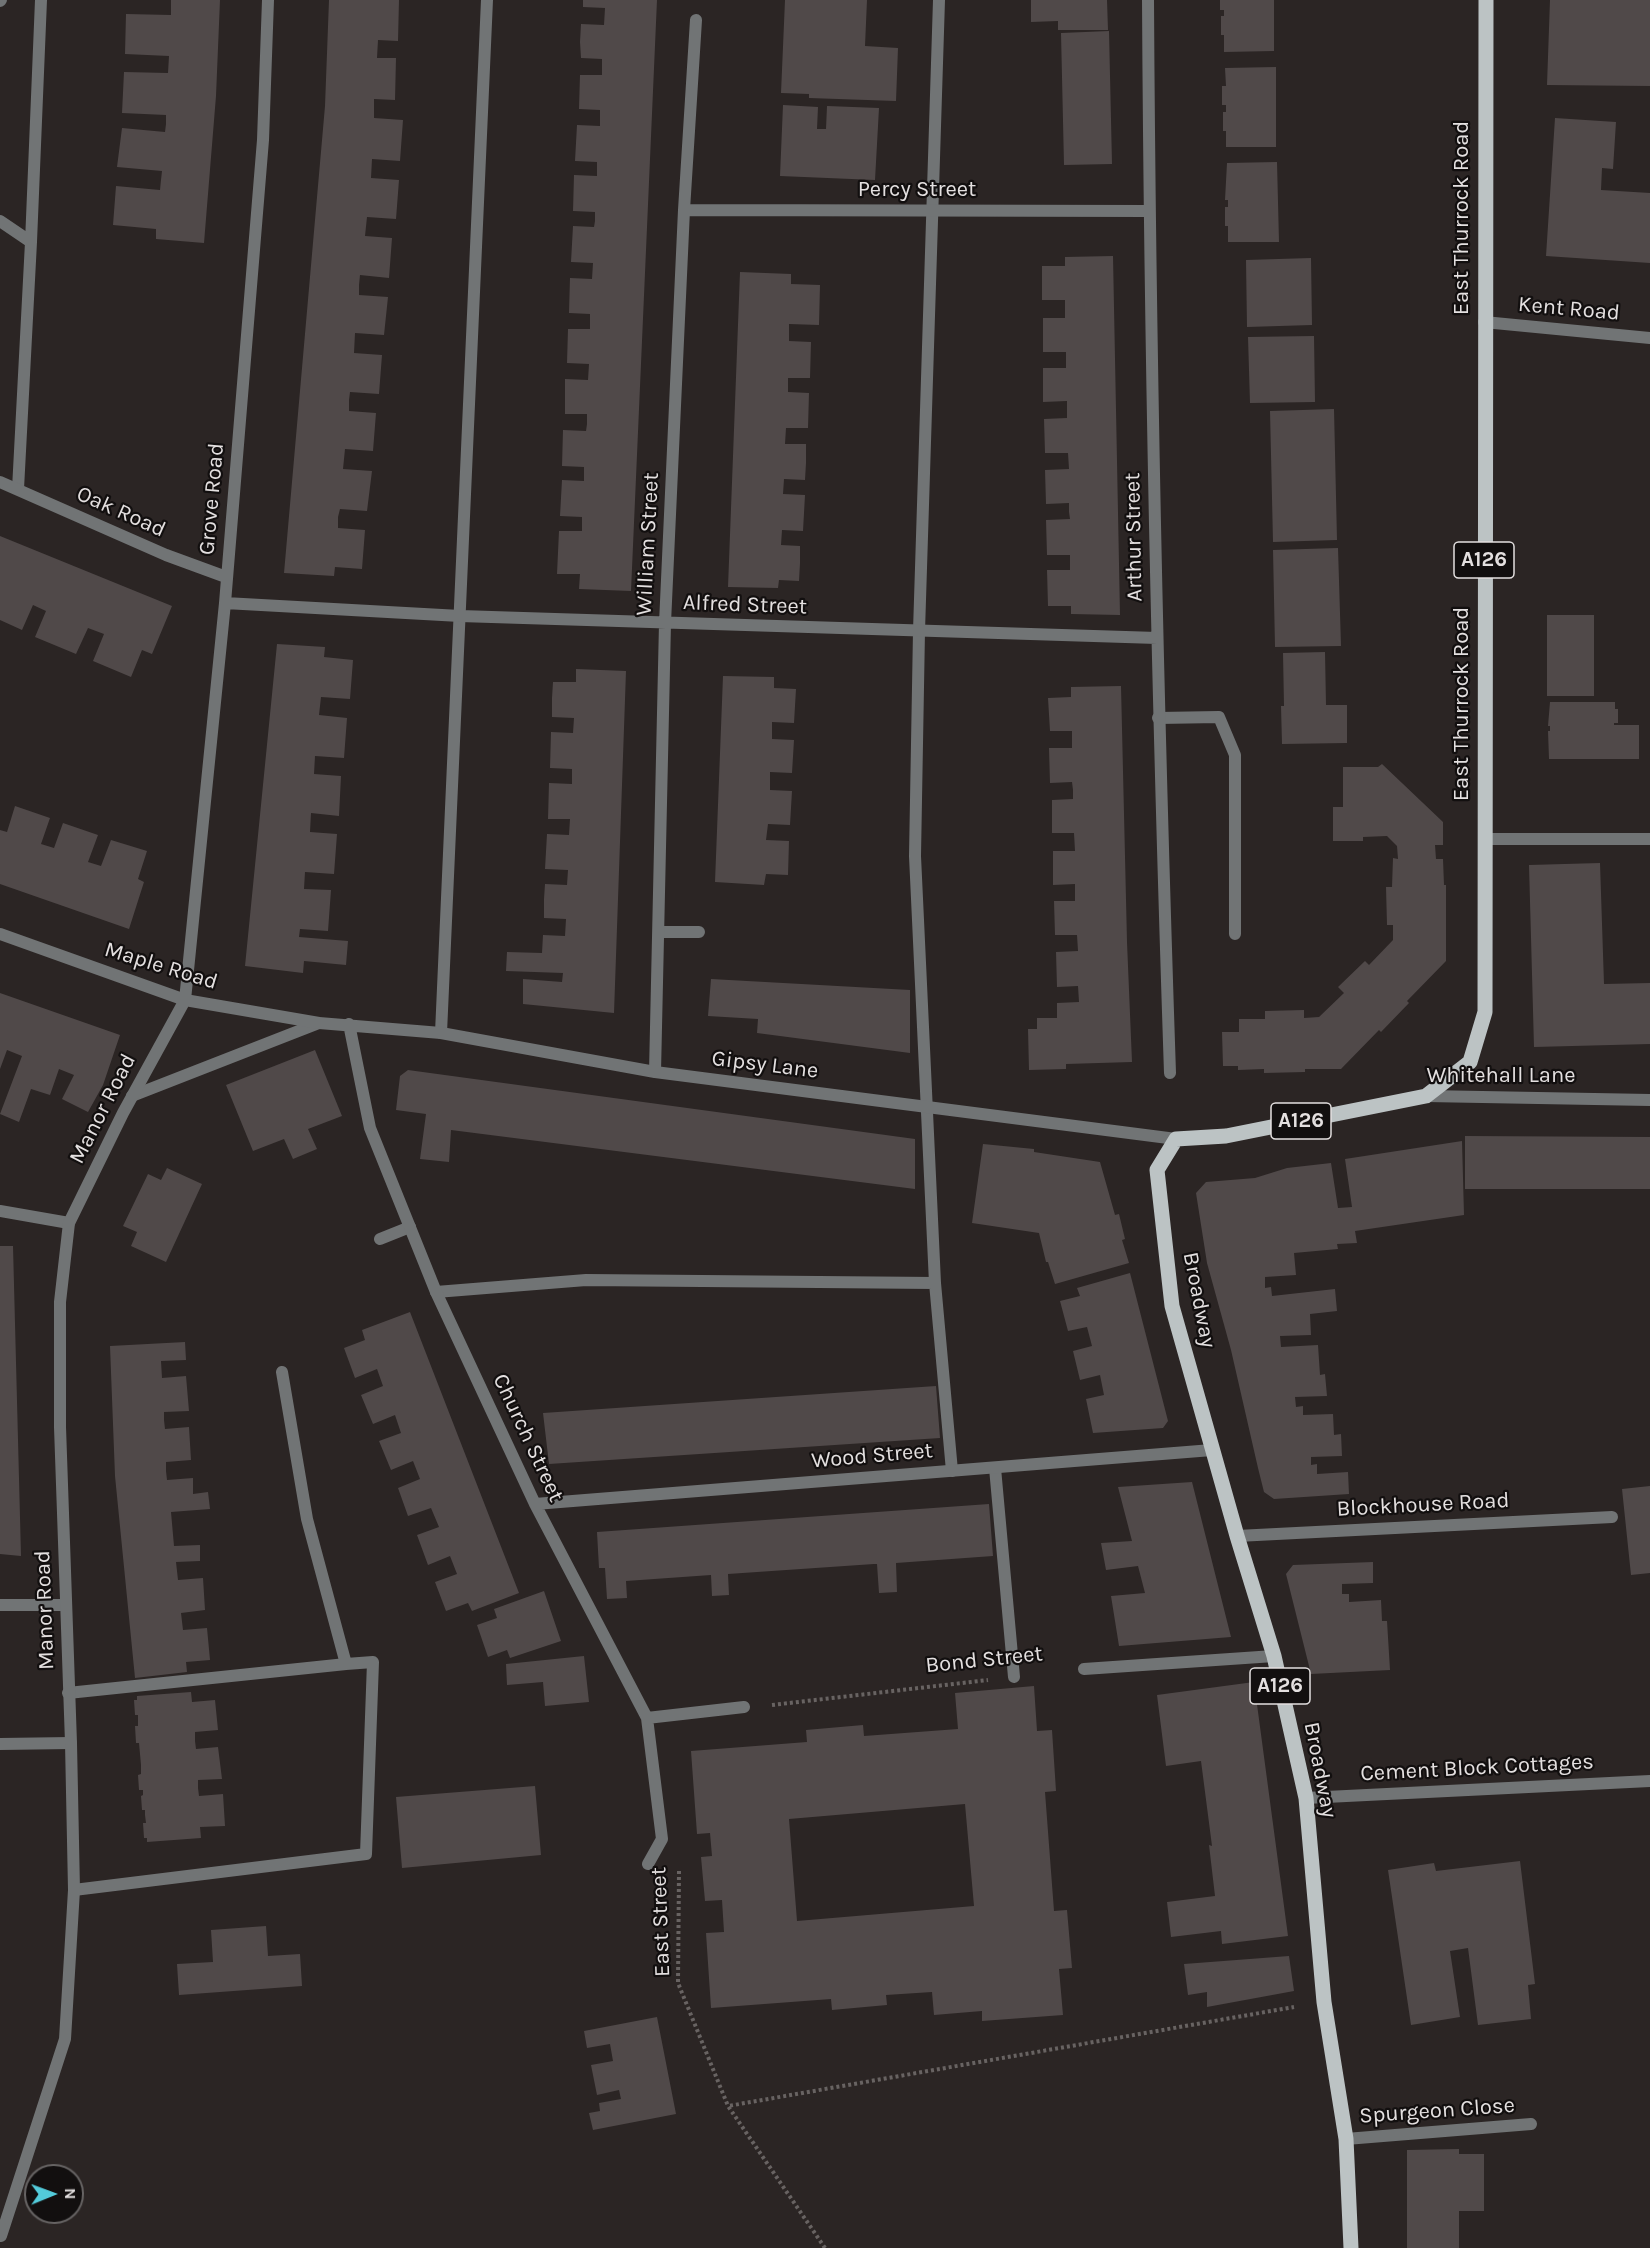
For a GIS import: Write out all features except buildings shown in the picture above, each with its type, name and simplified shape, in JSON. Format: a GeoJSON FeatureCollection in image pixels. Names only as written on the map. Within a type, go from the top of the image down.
{"type":"FeatureCollection","features":[{"type":"Feature","properties":{"kind":"main road","name":"East Thurrock Road"},"geometry":{"type":"LineString","coordinates":[[1426,1096],[1470,1062],[1485,1012],[1486,0]]}},
{"type":"Feature","properties":{"kind":"main road","name":"Whitehall Lane"},"geometry":{"type":"LineString","coordinates":[[1176,1139],[1226,1136],[1426,1096]]}},
{"type":"Feature","properties":{"kind":"main road","name":"Broadway"},"geometry":{"type":"LineString","coordinates":[[1176,1139],[1157,1170],[1172,1306],[1237,1536],[1274,1656],[1306,1798],[1324,2001],[1346,2139],[1351,2248]]}},
{"type":"Feature","properties":{"kind":"street"},"geometry":{"type":"LineString","coordinates":[[18,489],[41,0]]}},
{"type":"Feature","properties":{"kind":"street","name":"Grove Road"},"geometry":{"type":"LineString","coordinates":[[185,1000],[225,603],[263,140],[268,0]]}},
{"type":"Feature","properties":{"kind":"street"},"geometry":{"type":"LineString","coordinates":[[441,1033],[487,0]]}},
{"type":"Feature","properties":{"kind":"street"},"geometry":{"type":"LineString","coordinates":[[939,0],[919,631],[915,856],[935,1283],[952,1471]]}},
{"type":"Feature","properties":{"kind":"street","name":"Arthur Street"},"geometry":{"type":"LineString","coordinates":[[1148,0],[1149,211],[1158,718],[1170,1073]]}},
{"type":"Feature","properties":{"kind":"street","name":"William Street"},"geometry":{"type":"LineString","coordinates":[[655,1072],[665,623],[684,210],[696,20]]}},
{"type":"Feature","properties":{"kind":"street","name":"Percy Street"},"geometry":{"type":"LineString","coordinates":[[684,210],[1149,211]]}},
{"type":"Feature","properties":{"kind":"street"},"geometry":{"type":"LineString","coordinates":[[0,220],[31,242]]}},
{"type":"Feature","properties":{"kind":"street","name":"Kent Road"},"geometry":{"type":"LineString","coordinates":[[1484,322],[1650,338]]}},
{"type":"Feature","properties":{"kind":"street","name":"Oak Road"},"geometry":{"type":"LineString","coordinates":[[0,482],[166,555],[226,577]]}},
{"type":"Feature","properties":{"kind":"street","name":"Alfred Street"},"geometry":{"type":"LineString","coordinates":[[225,603],[460,616],[1157,638]]}},
{"type":"Feature","properties":{"kind":"street"},"geometry":{"type":"LineString","coordinates":[[1158,718],[1220,717],[1235,754],[1235,934]]}},
{"type":"Feature","properties":{"kind":"street"},"geometry":{"type":"LineString","coordinates":[[1485,839],[1650,839]]}},
{"type":"Feature","properties":{"kind":"street"},"geometry":{"type":"LineString","coordinates":[[658,932],[699,932]]}},
{"type":"Feature","properties":{"kind":"street","name":"Maple Road"},"geometry":{"type":"LineString","coordinates":[[0,934],[185,1000],[319,1023],[349,1024]]}},
{"type":"Feature","properties":{"kind":"street","name":"Manor Road"},"geometry":{"type":"LineString","coordinates":[[1,2236],[65,2039],[74,1890],[60,1427],[60,1302],[69,1223],[132,1096],[185,1000]]}},
{"type":"Feature","properties":{"kind":"street"},"geometry":{"type":"LineString","coordinates":[[132,1096],[319,1023]]}},
{"type":"Feature","properties":{"kind":"street","name":"Gipsy Lane"},"geometry":{"type":"LineString","coordinates":[[349,1024],[441,1033],[655,1072],[1176,1139]]}},
{"type":"Feature","properties":{"kind":"street","name":"Church Street"},"geometry":{"type":"LineString","coordinates":[[349,1024],[370,1128],[436,1292],[536,1504],[647,1718],[662,1839]]}},
{"type":"Feature","properties":{"kind":"street","name":"Whitehall Lane"},"geometry":{"type":"LineString","coordinates":[[1426,1096],[1650,1100]]}},
{"type":"Feature","properties":{"kind":"street"},"geometry":{"type":"LineString","coordinates":[[0,1211],[69,1223]]}},
{"type":"Feature","properties":{"kind":"street"},"geometry":{"type":"LineString","coordinates":[[380,1239],[410,1227]]}},
{"type":"Feature","properties":{"kind":"street"},"geometry":{"type":"LineString","coordinates":[[436,1292],[586,1280],[935,1283]]}},
{"type":"Feature","properties":{"kind":"street"},"geometry":{"type":"LineString","coordinates":[[282,1372],[308,1519],[346,1664]]}},
{"type":"Feature","properties":{"kind":"street","name":"Wood Street"},"geometry":{"type":"LineString","coordinates":[[536,1504],[1212,1450]]}},
{"type":"Feature","properties":{"kind":"street"},"geometry":{"type":"LineString","coordinates":[[995,1468],[1014,1677]]}},
{"type":"Feature","properties":{"kind":"street","name":"Blockhouse Road"},"geometry":{"type":"LineString","coordinates":[[1237,1536],[1612,1517]]}},
{"type":"Feature","properties":{"kind":"street"},"geometry":{"type":"LineString","coordinates":[[0,1605],[66,1605]]}},
{"type":"Feature","properties":{"kind":"street"},"geometry":{"type":"LineString","coordinates":[[1084,1670],[1274,1656]]}},
{"type":"Feature","properties":{"kind":"street"},"geometry":{"type":"LineString","coordinates":[[68,1693],[373,1662],[366,1854],[74,1890]]}},
{"type":"Feature","properties":{"kind":"street"},"geometry":{"type":"LineString","coordinates":[[647,1718],[744,1707]]}},
{"type":"Feature","properties":{"kind":"street"},"geometry":{"type":"LineString","coordinates":[[0,1744],[71,1743]]}},
{"type":"Feature","properties":{"kind":"street","name":"Cement Block Cottages"},"geometry":{"type":"LineString","coordinates":[[1306,1798],[1650,1781]]}},
{"type":"Feature","properties":{"kind":"street"},"geometry":{"type":"LineString","coordinates":[[648,1864],[662,1839]]}},
{"type":"Feature","properties":{"kind":"street","name":"Spurgeon Close"},"geometry":{"type":"LineString","coordinates":[[1346,2139],[1531,2124]]}},
{"type":"Feature","properties":{"kind":"path","name":"Bond Street"},"geometry":{"type":"LineString","coordinates":[[770,1705],[1014,1677]]}},
{"type":"Feature","properties":{"kind":"path","name":"East Street"},"geometry":{"type":"LineString","coordinates":[[662,1839],[679,1861],[678,1983],[728,2106],[825,2248]]}},
{"type":"Feature","properties":{"kind":"path"},"geometry":{"type":"LineString","coordinates":[[728,2106],[1324,2001]]}}]}
